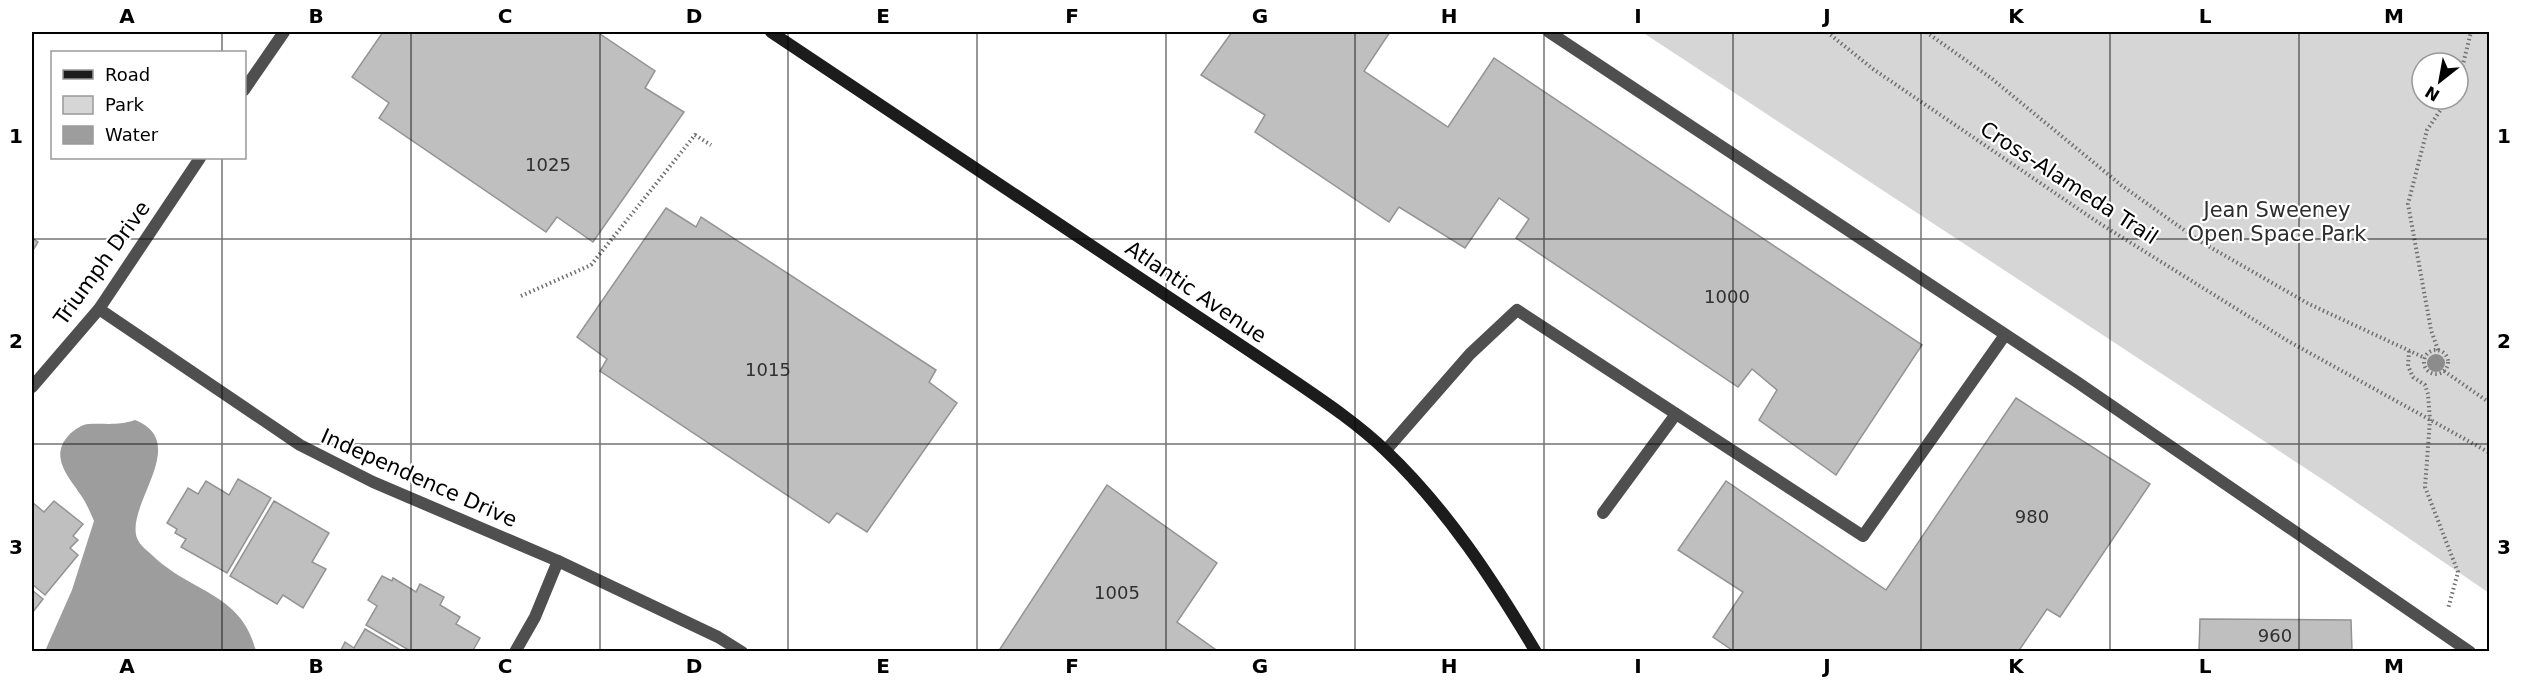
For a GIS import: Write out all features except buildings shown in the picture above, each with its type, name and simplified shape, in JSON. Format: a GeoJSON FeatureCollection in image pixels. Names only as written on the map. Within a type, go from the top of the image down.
{"type":"FeatureCollection","features":[{"type":"Feature","properties":{"kind":"street"},"geometry":{"type":"LineString","coordinates":[[246,87],[284,32]]}},
{"type":"Feature","properties":{"kind":"street","name":"Atlantic Avenue"},"geometry":{"type":"LineString","coordinates":[[771,32],[1284,374],[1386,450],[1429,497],[1471,550],[1536,651]]}},
{"type":"Feature","properties":{"kind":"street"},"geometry":{"type":"LineString","coordinates":[[1550,32],[2005,335],[2470,651]]}},
{"type":"Feature","properties":{"kind":"street","name":"Triumph Drive"},"geometry":{"type":"LineString","coordinates":[[32,387],[99,309],[199,159]]}},
{"type":"Feature","properties":{"kind":"street","name":"Independence Drive"},"geometry":{"type":"LineString","coordinates":[[99,309],[300,445],[373,482],[558,561],[718,637],[742,651]]}},
{"type":"Feature","properties":{"kind":"street"},"geometry":{"type":"LineString","coordinates":[[1386,450],[1470,354],[1517,310],[1863,536],[2005,335]]}},
{"type":"Feature","properties":{"kind":"street"},"geometry":{"type":"LineString","coordinates":[[1603,513],[1676,414]]}},
{"type":"Feature","properties":{"kind":"street"},"geometry":{"type":"LineString","coordinates":[[515,651],[535,617],[558,561]]}},
{"type":"Feature","properties":{"kind":"path","name":"Cross-Alameda Trail"},"geometry":{"type":"LineString","coordinates":[[1827,32],[1882,75],[2099,222],[2288,341],[2490,453]]}},
{"type":"Feature","properties":{"kind":"path","name":"Cross-Alameda Trail"},"geometry":{"type":"LineString","coordinates":[[1926,32],[1991,78],[2121,186],[2201,242],[2309,304],[2425,358]]}},
{"type":"Feature","properties":{"kind":"path"},"geometry":{"type":"LineString","coordinates":[[2466,51],[2471,32]]}},
{"type":"Feature","properties":{"kind":"path"},"geometry":{"type":"LineString","coordinates":[[2438,350],[2430,352],[2425,358],[2425,366],[2430,372],[2438,374],[2444,371],[2449,361],[2445,354],[2438,350],[2431,330],[2408,204],[2427,130],[2440,111]]}},
{"type":"Feature","properties":{"kind":"path"},"geometry":{"type":"LineString","coordinates":[[521,296],[591,265],[695,135],[711,145]]}},
{"type":"Feature","properties":{"kind":"path"},"geometry":{"type":"LineString","coordinates":[[2409,351],[2408,366],[2413,377],[2425,385],[2428,394],[2430,420],[2425,488],[2458,572],[2441,632]]}},
{"type":"Feature","properties":{"kind":"path"},"geometry":{"type":"LineString","coordinates":[[2444,371],[2490,403]]}},
{"type":"Feature","properties":{"kind":"green space","name":"Jean Sweeney Open Space Park"},"geometry":{"type":"Polygon","coordinates":[[[1642,32],[2489,32],[2489,593],[2328,483],[1642,32]]]}},
{"type":"Feature","properties":{"kind":"water"},"geometry":{"type":"Polygon","coordinates":[[[135,420],[151,431],[158,444],[157,461],[138,513],[136,529],[139,542],[167,568],[213,595],[239,616],[249,631],[256,651],[45,651],[72,590],[94,521],[84,500],[64,469],[60,452],[63,444],[71,433],[84,425],[117,424],[135,420]]]}}]}
